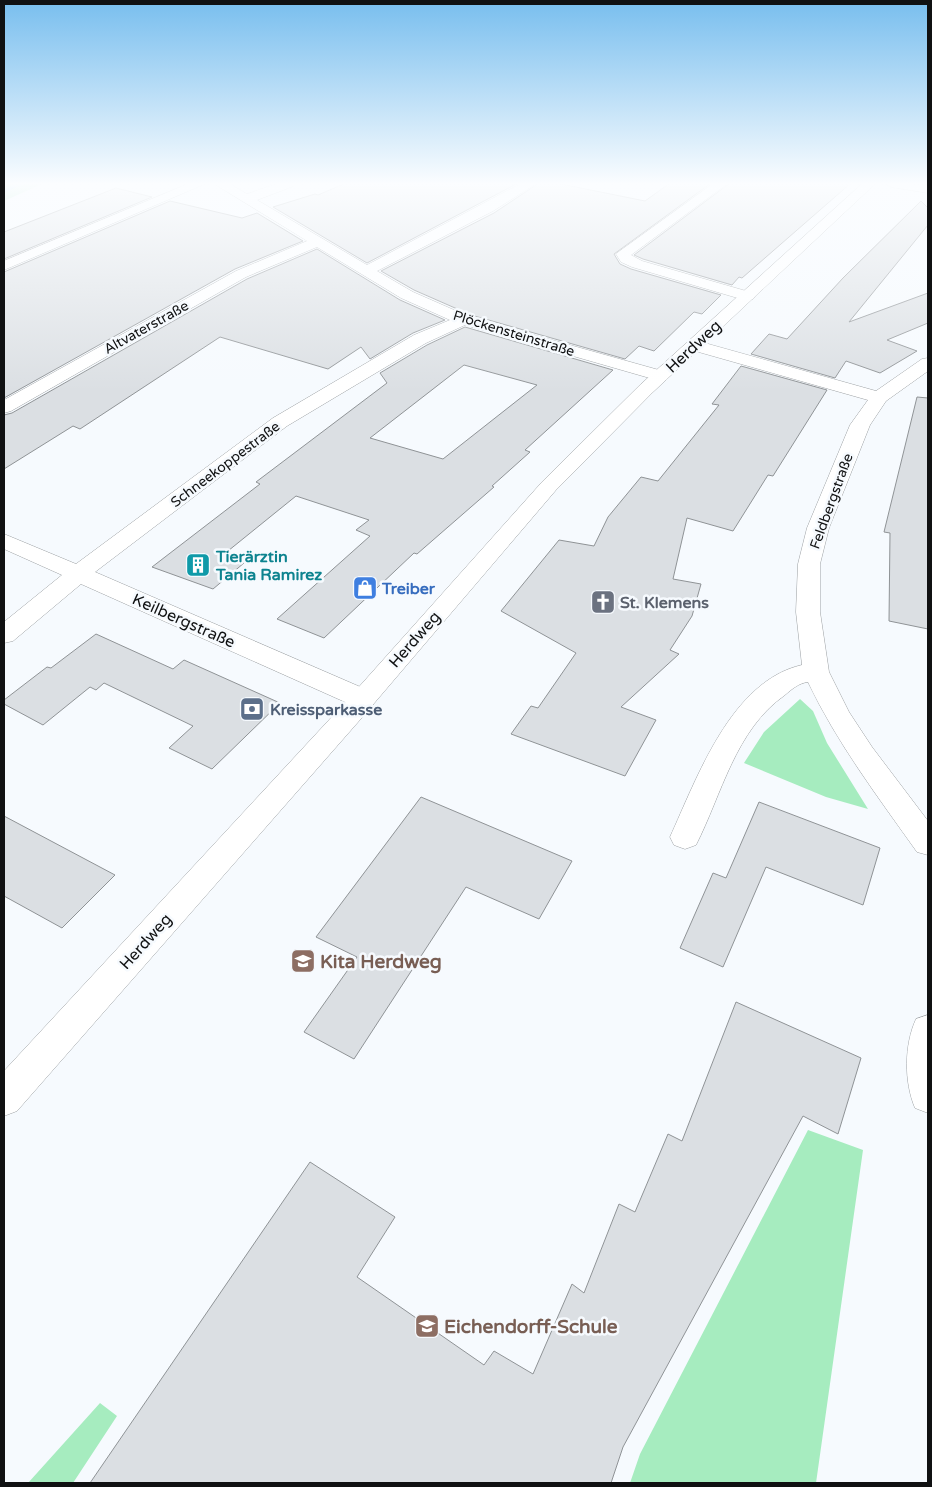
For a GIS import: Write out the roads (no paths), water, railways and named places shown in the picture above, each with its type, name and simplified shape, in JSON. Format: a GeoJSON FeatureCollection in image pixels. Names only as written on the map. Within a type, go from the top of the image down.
{"type":"FeatureCollection","features":[{"type":"Feature","properties":{"kind":"street"},"geometry":{"type":"LineString","coordinates":[[4,266],[36,252]]}},
{"type":"Feature","properties":{"kind":"street","name":"Altvaterstraße"},"geometry":{"type":"LineString","coordinates":[[4,408],[240,274],[293,252]]}},
{"type":"Feature","properties":{"kind":"street","name":"Plöckensteinstraße"},"geometry":{"type":"LineString","coordinates":[[335,252],[407,295],[464,320],[660,376]]}},
{"type":"Feature","properties":{"kind":"street"},"geometry":{"type":"LineString","coordinates":[[366,271],[402,252]]}},
{"type":"Feature","properties":{"kind":"street"},"geometry":{"type":"LineString","coordinates":[[625,252],[623,254],[626,259],[636,264],[747,296]]}},
{"type":"Feature","properties":{"kind":"street","name":"Herdweg"},"geometry":{"type":"LineString","coordinates":[[4,1098],[363,699],[549,486],[660,376],[794,252]]}},
{"type":"Feature","properties":{"kind":"street","name":"Schneekoppestraße"},"geometry":{"type":"LineString","coordinates":[[4,635],[78,574],[280,422],[420,339],[464,320]]}},
{"type":"Feature","properties":{"kind":"street"},"geometry":{"type":"LineString","coordinates":[[694,345],[879,397]]}},
{"type":"Feature","properties":{"kind":"street","name":"Feldbergstraße"},"geometry":{"type":"LineString","coordinates":[[928,363],[879,397],[860,424],[818,528],[809,564],[808,612],[816,672],[838,715],[862,754],[928,843]]}},
{"type":"Feature","properties":{"kind":"street","name":"Keilbergstraße"},"geometry":{"type":"LineString","coordinates":[[4,541],[363,699]]}},
{"type":"Feature","properties":{"kind":"street"},"geometry":{"type":"LineString","coordinates":[[685,837],[720,758],[743,723],[766,696],[791,677],[816,672]]}},
{"type":"Feature","properties":{"kind":"street"},"geometry":{"type":"LineString","coordinates":[[928,1031],[925,1061],[928,1095]]}},
{"type":"Feature","properties":{"kind":"place","name":"Tierärztin Tania Ramirez"},"geometry":{"type":"Point","coordinates":[198,565]}},
{"type":"Feature","properties":{"kind":"place","name":"Treiber"},"geometry":{"type":"Point","coordinates":[365,588]}},
{"type":"Feature","properties":{"kind":"place","name":"St. Klemens"},"geometry":{"type":"Point","coordinates":[603,602]}},
{"type":"Feature","properties":{"kind":"place","name":"Kreissparkasse"},"geometry":{"type":"Point","coordinates":[252,709]}},
{"type":"Feature","properties":{"kind":"place","name":"Kita Herdweg"},"geometry":{"type":"Point","coordinates":[303,961]}},
{"type":"Feature","properties":{"kind":"place","name":"Eichendorff-Schule"},"geometry":{"type":"Point","coordinates":[427,1326]}}]}
